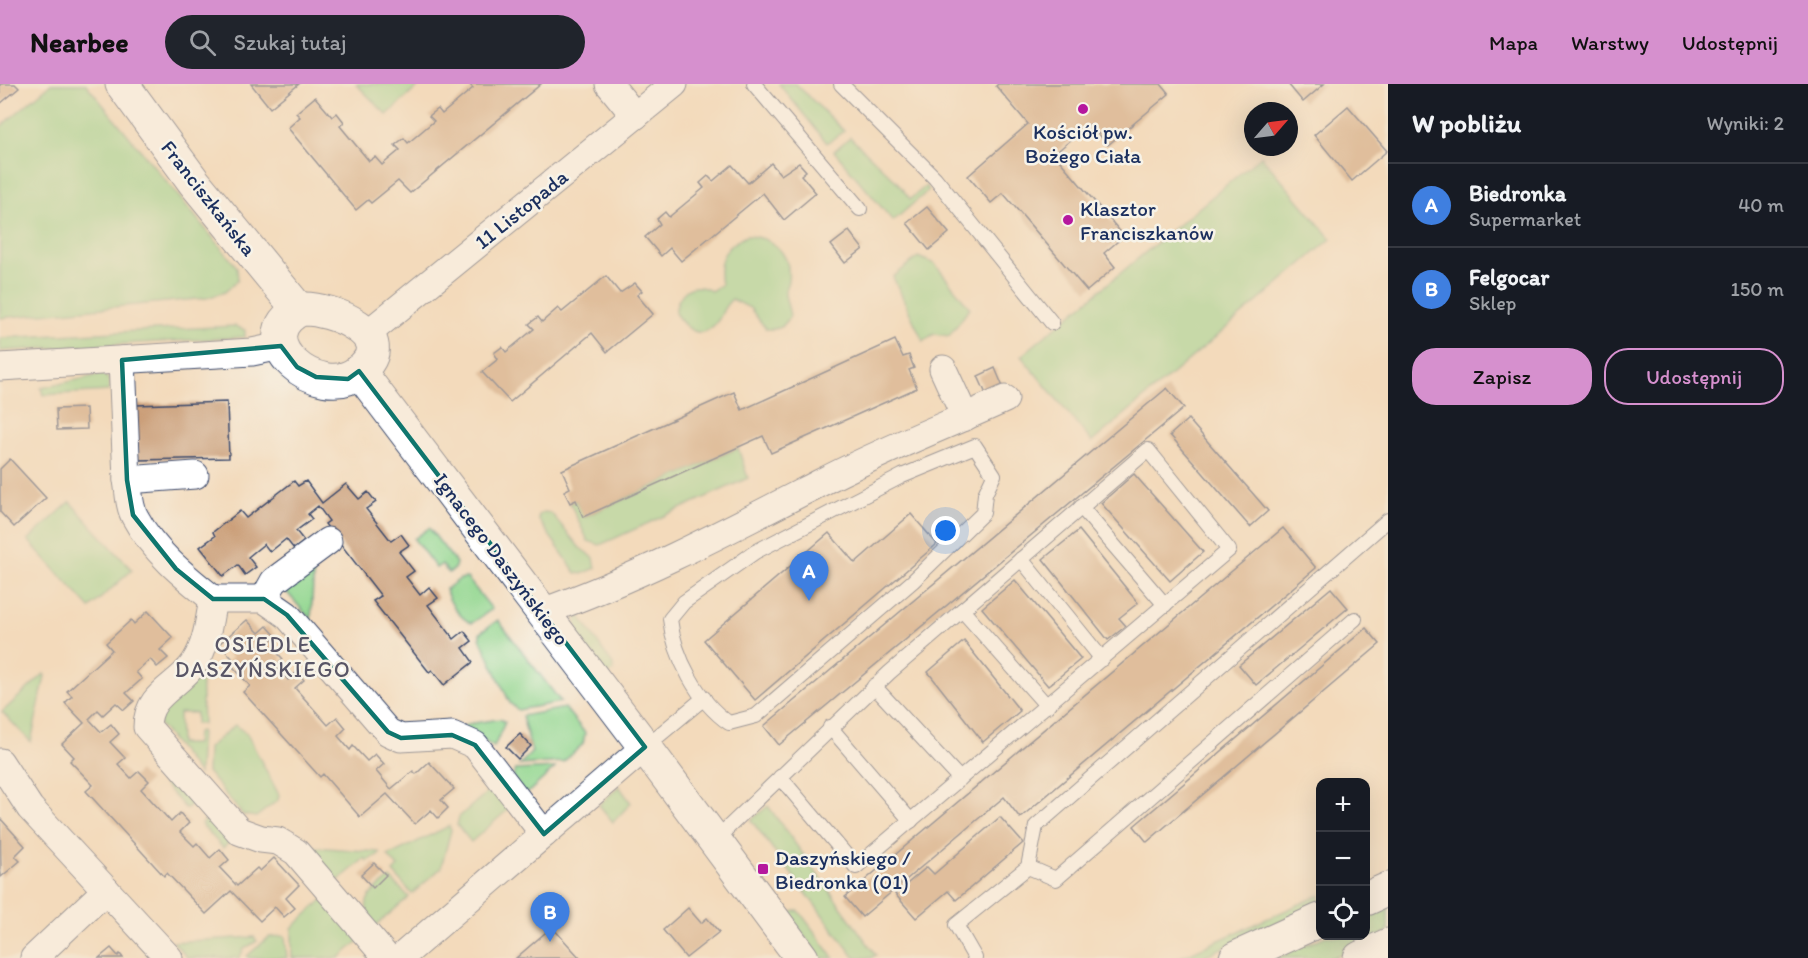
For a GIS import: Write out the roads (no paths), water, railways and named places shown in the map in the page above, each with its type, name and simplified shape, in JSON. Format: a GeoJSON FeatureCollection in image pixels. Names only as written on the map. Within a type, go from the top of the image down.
{"type":"FeatureCollection","features":[{"type":"Feature","properties":{"kind":"street","name":"Franciszkańska"},"geometry":{"type":"LineString","coordinates":[[122,84],[194,182],[299,310]]}},
{"type":"Feature","properties":{"kind":"street"},"geometry":{"type":"LineString","coordinates":[[609,84],[635,116]]}},
{"type":"Feature","properties":{"kind":"street","name":"11 Listopada"},"geometry":{"type":"LineString","coordinates":[[367,334],[674,84]]}},
{"type":"Feature","properties":{"kind":"street"},"geometry":{"type":"LineString","coordinates":[[312,309],[332,312],[350,320],[367,334],[371,351],[367,364],[348,379],[316,377],[297,368],[281,346],[279,337],[283,324],[291,314],[299,310],[312,309]]}},
{"type":"Feature","properties":{"kind":"street"},"geometry":{"type":"LineString","coordinates":[[0,367],[252,352],[281,346]]}},
{"type":"Feature","properties":{"kind":"street"},"geometry":{"type":"LineString","coordinates":[[122,360],[127,480],[134,515],[149,539],[176,569],[213,599],[264,599],[287,615],[388,732],[400,738],[452,735],[475,745],[544,834]]}},
{"type":"Feature","properties":{"kind":"street"},"geometry":{"type":"LineString","coordinates":[[943,369],[965,417]]}},
{"type":"Feature","properties":{"kind":"street","name":"Ignacego Daszyńskiego"},"geometry":{"type":"LineString","coordinates":[[359,371],[802,958]]}},
{"type":"Feature","properties":{"kind":"street"},"geometry":{"type":"LineString","coordinates":[[542,612],[579,599],[770,510],[819,483],[1005,399]]}},
{"type":"Feature","properties":{"kind":"street"},"geometry":{"type":"LineString","coordinates":[[127,480],[195,475]]}},
{"type":"Feature","properties":{"kind":"street"},"geometry":{"type":"LineString","coordinates":[[264,599],[274,581],[328,541]]}},
{"type":"Feature","properties":{"kind":"street"},"geometry":{"type":"LineString","coordinates":[[213,599],[206,637],[195,663],[156,700],[147,713],[147,727],[239,831],[261,840],[278,841],[296,852],[387,958]]}},
{"type":"Feature","properties":{"kind":"street"},"geometry":{"type":"LineString","coordinates":[[400,958],[645,747]]}},
{"type":"Feature","properties":{"kind":"street"},"geometry":{"type":"LineString","coordinates":[[0,762],[30,808],[169,958]]}},
{"type":"Feature","properties":{"kind":"street"},"geometry":{"type":"LineString","coordinates":[[1370,897],[1388,889]]}},
{"type":"Feature","properties":{"kind":"street"},"geometry":{"type":"LineString","coordinates":[[34,958],[106,890]]}},
{"type":"Feature","properties":{"kind":"street"},"geometry":{"type":"LineString","coordinates":[[1236,958],[1316,922]]}},
{"type":"Feature","properties":{"kind":"street"},"geometry":{"type":"LineString","coordinates":[[1360,958],[1388,945]]}},
{"type":"Feature","properties":{"kind":"lane"},"geometry":{"type":"LineString","coordinates":[[754,84],[860,209]]}},
{"type":"Feature","properties":{"kind":"lane"},"geometry":{"type":"LineString","coordinates":[[841,84],[935,178],[1052,323]]}},
{"type":"Feature","properties":{"kind":"lane"},"geometry":{"type":"LineString","coordinates":[[975,446],[994,476],[985,494],[983,513],[913,581],[756,716],[729,723],[713,712],[704,698],[672,639],[670,620],[684,602],[755,552],[902,476],[975,446]]}},
{"type":"Feature","properties":{"kind":"lane"},"geometry":{"type":"LineString","coordinates":[[715,840],[830,727],[874,686],[1148,450],[1229,550],[856,867],[780,777]]}},
{"type":"Feature","properties":{"kind":"lane"},"geometry":{"type":"LineString","coordinates":[[1081,507],[1166,605]]}},
{"type":"Feature","properties":{"kind":"lane"},"geometry":{"type":"LineString","coordinates":[[975,958],[956,925],[1028,867],[1036,826],[1388,520]]}},
{"type":"Feature","properties":{"kind":"lane"},"geometry":{"type":"LineString","coordinates":[[1021,559],[1102,659]]}},
{"type":"Feature","properties":{"kind":"lane"},"geometry":{"type":"LineString","coordinates":[[962,610],[1047,706]]}},
{"type":"Feature","properties":{"kind":"lane"},"geometry":{"type":"LineString","coordinates":[[1028,867],[1056,879],[1355,619]]}},
{"type":"Feature","properties":{"kind":"lane"},"geometry":{"type":"LineString","coordinates":[[874,686],[960,779]]}},
{"type":"Feature","properties":{"kind":"lane"},"geometry":{"type":"LineString","coordinates":[[645,747],[704,698]]}},
{"type":"Feature","properties":{"kind":"lane"},"geometry":{"type":"LineString","coordinates":[[830,727],[911,821]]}},
{"type":"Feature","properties":{"kind":"place","name":"Kościół pw. Bożego Ciała"},"geometry":{"type":"Point","coordinates":[1083,109]}},
{"type":"Feature","properties":{"kind":"place","name":"Klasztor Franciszkanów"},"geometry":{"type":"Point","coordinates":[1068,220]}},
{"type":"Feature","properties":{"kind":"place","name":"Biedronka"},"geometry":{"type":"Point","coordinates":[809,601]}},
{"type":"Feature","properties":{"kind":"place","name":"Daszyńskiego / Biedronka (01)"},"geometry":{"type":"Point","coordinates":[763,869]}},
{"type":"Feature","properties":{"kind":"place","name":"Felgocar"},"geometry":{"type":"Point","coordinates":[550,942]}},
{"type":"Feature","properties":{"kind":"district","name":"OSIEDLE DASZYŃSKIEGO"},"geometry":{"type":"Point","coordinates":[263,656]}}]}
